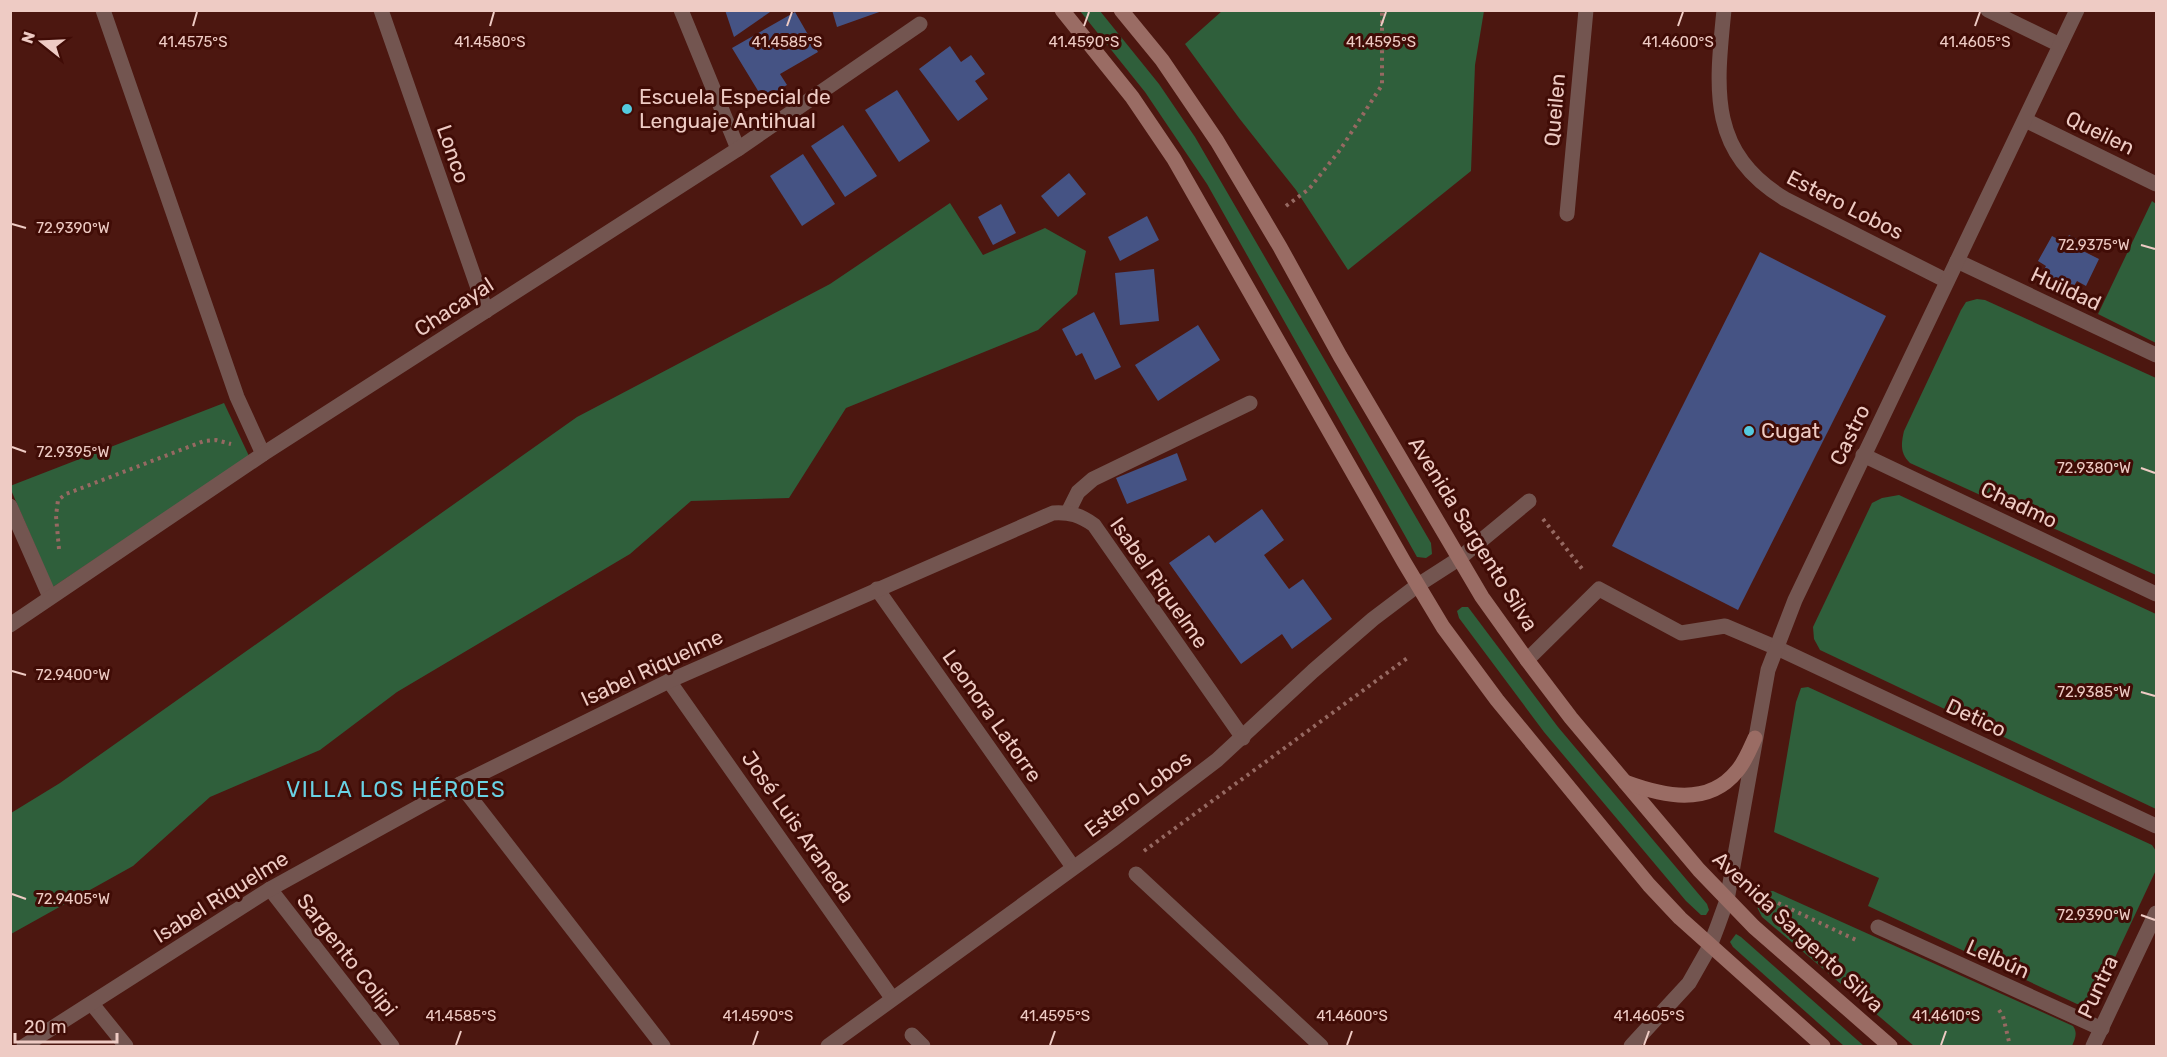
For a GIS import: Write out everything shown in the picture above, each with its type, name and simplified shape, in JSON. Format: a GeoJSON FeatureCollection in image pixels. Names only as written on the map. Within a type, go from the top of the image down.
{"type":"FeatureCollection","features":[{"type":"Feature","properties":{"kind":"main road"},"geometry":{"type":"LineString","coordinates":[[1062,10],[1132,97],[1174,159],[1443,627],[1497,700],[1649,885],[1710,946],[1823,1047]]}},
{"type":"Feature","properties":{"kind":"main road","name":"Avenida Sargento Silva"},"geometry":{"type":"LineString","coordinates":[[1121,10],[1169,69],[1217,141],[1482,597],[1527,660],[1623,781],[1727,900],[1754,927],[1890,1047]]}},
{"type":"Feature","properties":{"kind":"main road"},"geometry":{"type":"LineString","coordinates":[[1623,781],[1649,791],[1675,796],[1704,793],[1722,785],[1738,770],[1755,738]]}},
{"type":"Feature","properties":{"kind":"street"},"geometry":{"type":"LineString","coordinates":[[103,10],[237,397],[263,454]]}},
{"type":"Feature","properties":{"kind":"street","name":"Lonco"},"geometry":{"type":"LineString","coordinates":[[381,10],[486,311]]}},
{"type":"Feature","properties":{"kind":"street"},"geometry":{"type":"LineString","coordinates":[[681,10],[738,149]]}},
{"type":"Feature","properties":{"kind":"street","name":"Queilen"},"geometry":{"type":"LineString","coordinates":[[1567,214],[1586,10]]}},
{"type":"Feature","properties":{"kind":"street","name":"Estero Lobos"},"geometry":{"type":"LineString","coordinates":[[1724,10],[1718,72],[1719,99],[1725,125],[1743,163],[1767,188],[1785,199],[1947,281]]}},
{"type":"Feature","properties":{"kind":"street"},"geometry":{"type":"LineString","coordinates":[[1988,10],[2060,45]]}},
{"type":"Feature","properties":{"kind":"street","name":"Castro"},"geometry":{"type":"LineString","coordinates":[[1632,1047],[1689,983],[1710,946],[1727,900],[1768,670],[1811,564],[2077,10]]}},
{"type":"Feature","properties":{"kind":"street","name":"Chacayal"},"geometry":{"type":"LineString","coordinates":[[10,625],[263,454],[738,149],[920,24]]}},
{"type":"Feature","properties":{"kind":"street","name":"Queilen"},"geometry":{"type":"LineString","coordinates":[[2025,120],[2157,184]]}},
{"type":"Feature","properties":{"kind":"street","name":"Huildad"},"geometry":{"type":"LineString","coordinates":[[1957,261],[2157,356]]}},
{"type":"Feature","properties":{"kind":"street"},"geometry":{"type":"LineString","coordinates":[[1068,512],[1078,492],[1093,478],[1250,403]]}},
{"type":"Feature","properties":{"kind":"street","name":"Chadmo"},"geometry":{"type":"LineString","coordinates":[[1863,455],[2157,594]]}},
{"type":"Feature","properties":{"kind":"street","name":"Estero Lobos"},"geometry":{"type":"LineString","coordinates":[[828,1047],[1192,780],[1243,738],[1313,671],[1373,619],[1418,585],[1460,558],[1529,501]]}},
{"type":"Feature","properties":{"kind":"street"},"geometry":{"type":"LineString","coordinates":[[10,506],[50,597]]}},
{"type":"Feature","properties":{"kind":"street","name":"Isabel Riquelme"},"geometry":{"type":"LineString","coordinates":[[24,1047],[270,889],[460,784],[669,681],[1053,513],[1068,512],[1082,516],[1094,525],[1243,738]]}},
{"type":"Feature","properties":{"kind":"street","name":"Leonora Latorre"},"geometry":{"type":"LineString","coordinates":[[877,589],[1073,867]]}},
{"type":"Feature","properties":{"kind":"street"},"geometry":{"type":"LineString","coordinates":[[1527,660],[1599,589]]}},
{"type":"Feature","properties":{"kind":"street","name":"Detico"},"geometry":{"type":"LineString","coordinates":[[1599,589],[1681,633],[1725,626],[1777,648],[2157,826]]}},
{"type":"Feature","properties":{"kind":"street","name":"José Luis Araneda"},"geometry":{"type":"LineString","coordinates":[[669,681],[892,998]]}},
{"type":"Feature","properties":{"kind":"street"},"geometry":{"type":"LineString","coordinates":[[460,784],[663,1047]]}},
{"type":"Feature","properties":{"kind":"street"},"geometry":{"type":"LineString","coordinates":[[1136,874],[1321,1047]]}},
{"type":"Feature","properties":{"kind":"street","name":"Sargento Colipi"},"geometry":{"type":"LineString","coordinates":[[270,889],[392,1047]]}},
{"type":"Feature","properties":{"kind":"street","name":"Puntra"},"geometry":{"type":"LineString","coordinates":[[2093,1047],[2152,935],[2157,913]]}},
{"type":"Feature","properties":{"kind":"street","name":"Lelbún"},"geometry":{"type":"LineString","coordinates":[[1878,927],[2102,1029]]}},
{"type":"Feature","properties":{"kind":"street"},"geometry":{"type":"LineString","coordinates":[[92,1004],[126,1047]]}},
{"type":"Feature","properties":{"kind":"street"},"geometry":{"type":"LineString","coordinates":[[912,1035],[922,1047]]}},
{"type":"Feature","properties":{"kind":"path"},"geometry":{"type":"LineString","coordinates":[[1286,206],[1309,189],[1340,150],[1382,85],[1382,10]]}},
{"type":"Feature","properties":{"kind":"path"},"geometry":{"type":"LineString","coordinates":[[73,581],[57,544],[58,500],[66,494],[204,441],[216,440],[263,454]]}},
{"type":"Feature","properties":{"kind":"path"},"geometry":{"type":"LineString","coordinates":[[1529,501],[1599,589]]}},
{"type":"Feature","properties":{"kind":"green space"},"geometry":{"type":"Polygon","coordinates":[[[1080,11],[1100,11],[1159,84],[1195,137],[1431,543],[1432,554],[1426,558],[1417,557],[1207,184],[1145,92],[1080,11]]]}},
{"type":"Feature","properties":{"kind":"green space"},"geometry":{"type":"Polygon","coordinates":[[[1222,11],[1484,11],[1475,65],[1471,171],[1348,270],[1296,190],[1185,44],[1222,11]]]}},
{"type":"Feature","properties":{"kind":"green space"},"geometry":{"type":"Polygon","coordinates":[[[2152,201],[2156,204],[2156,343],[2098,314],[2152,201]]]}},
{"type":"Feature","properties":{"kind":"green space"},"geometry":{"type":"Polygon","coordinates":[[[950,203],[983,255],[1045,228],[1086,251],[1077,294],[1038,330],[846,408],[789,498],[691,501],[630,554],[397,692],[320,750],[210,797],[133,866],[11,934],[11,813],[60,783],[577,417],[830,284],[950,203]]]}},
{"type":"Feature","properties":{"kind":"green space"},"geometry":{"type":"Polygon","coordinates":[[[1977,299],[1985,300],[2156,378],[2156,575],[1910,463],[1904,456],[1902,440],[1904,431],[1961,310],[1966,302],[1977,299]]]}},
{"type":"Feature","properties":{"kind":"green space"},"geometry":{"type":"Polygon","coordinates":[[[224,403],[249,456],[53,587],[10,486],[224,403]]]}},
{"type":"Feature","properties":{"kind":"green space"},"geometry":{"type":"Polygon","coordinates":[[[1899,495],[2156,614],[2156,809],[1820,650],[1814,639],[1813,627],[1872,503],[1882,498],[1899,495]]]}},
{"type":"Feature","properties":{"kind":"green space"},"geometry":{"type":"Polygon","coordinates":[[[1462,607],[1468,607],[1558,727],[1707,904],[1709,910],[1706,915],[1701,915],[1686,901],[1544,732],[1459,618],[1457,611],[1462,607]]]}},
{"type":"Feature","properties":{"kind":"green space"},"geometry":{"type":"Polygon","coordinates":[[[1808,687],[2152,845],[2156,851],[2156,870],[2096,998],[2090,1005],[2077,1004],[1868,906],[1879,878],[1774,832],[1796,702],[1801,688],[1808,687]]]}},
{"type":"Feature","properties":{"kind":"green space"},"geometry":{"type":"Polygon","coordinates":[[[1773,891],[2073,1026],[2076,1034],[2072,1046],[1914,1046],[1762,917],[1755,897],[1763,892],[1773,891]]]}},
{"type":"Feature","properties":{"kind":"green space"},"geometry":{"type":"Polygon","coordinates":[[[1736,934],[1864,1046],[1844,1046],[1733,947],[1730,942],[1736,934]]]}},
{"type":"Feature","properties":{"kind":"building"},"geometry":{"type":"Polygon","coordinates":[[[725,10],[773,10],[734,37],[725,10]]]}},
{"type":"Feature","properties":{"kind":"building"},"geometry":{"type":"Polygon","coordinates":[[[832,10],[882,10],[882,11],[837,27],[832,10]]]}},
{"type":"Feature","properties":{"kind":"building"},"geometry":{"type":"Polygon","coordinates":[[[795,12],[818,52],[780,74],[787,85],[763,99],[732,48],[795,12]]]}},
{"type":"Feature","properties":{"kind":"building"},"geometry":{"type":"Polygon","coordinates":[[[950,46],[961,62],[971,55],[985,74],[975,81],[988,99],[958,121],[919,69],[950,46]]]}},
{"type":"Feature","properties":{"kind":"building"},"geometry":{"type":"Polygon","coordinates":[[[897,90],[930,141],[899,162],[865,110],[897,90]]]}},
{"type":"Feature","properties":{"kind":"building"},"geometry":{"type":"Polygon","coordinates":[[[843,125],[877,176],[845,197],[811,146],[843,125]]]}},
{"type":"Feature","properties":{"kind":"building"},"geometry":{"type":"Polygon","coordinates":[[[803,154],[835,204],[802,226],[770,176],[803,154]]]}},
{"type":"Feature","properties":{"kind":"building"},"geometry":{"type":"Polygon","coordinates":[[[1069,173],[1086,194],[1058,217],[1041,196],[1069,173]]]}},
{"type":"Feature","properties":{"kind":"building"},"geometry":{"type":"Polygon","coordinates":[[[1001,204],[1016,233],[993,245],[978,217],[1001,204]]]}},
{"type":"Feature","properties":{"kind":"building"},"geometry":{"type":"Polygon","coordinates":[[[1147,216],[1159,240],[1120,261],[1108,237],[1147,216]]]}},
{"type":"Feature","properties":{"kind":"building"},"geometry":{"type":"Polygon","coordinates":[[[2069,235],[2086,244],[2083,251],[2099,259],[2086,286],[2077,281],[2071,291],[2041,275],[2046,266],[2038,261],[2052,236],[2065,243],[2069,235]]]}},
{"type":"Feature","properties":{"kind":"building","name":"Cugat"},"geometry":{"type":"Polygon","coordinates":[[[1760,252],[1886,316],[1738,610],[1612,546],[1760,252]]]}},
{"type":"Feature","properties":{"kind":"building"},"geometry":{"type":"Polygon","coordinates":[[[1154,269],[1159,321],[1120,325],[1115,273],[1154,269]]]}},
{"type":"Feature","properties":{"kind":"building"},"geometry":{"type":"Polygon","coordinates":[[[1094,312],[1121,367],[1095,380],[1082,353],[1076,356],[1062,329],[1094,312]]]}},
{"type":"Feature","properties":{"kind":"building"},"geometry":{"type":"Polygon","coordinates":[[[1198,325],[1220,360],[1158,401],[1135,365],[1198,325]]]}},
{"type":"Feature","properties":{"kind":"building"},"geometry":{"type":"Polygon","coordinates":[[[1177,453],[1187,480],[1127,504],[1116,478],[1177,453]]]}},
{"type":"Feature","properties":{"kind":"building"},"geometry":{"type":"Polygon","coordinates":[[[1262,509],[1284,540],[1264,555],[1289,589],[1303,579],[1332,619],[1292,649],[1282,634],[1241,664],[1169,563],[1209,535],[1215,543],[1262,509]]]}},
{"type":"Feature","properties":{"kind":"place","name":"Escuela Especial de Lenguaje Antihual"},"geometry":{"type":"Point","coordinates":[627,109]}},
{"type":"Feature","properties":{"kind":"place","name":"Cugat"},"geometry":{"type":"Point","coordinates":[1749,431]}},
{"type":"Feature","properties":{"kind":"district","name":"VILLA LOS HÉROES"},"geometry":{"type":"Point","coordinates":[396,789]}}]}
